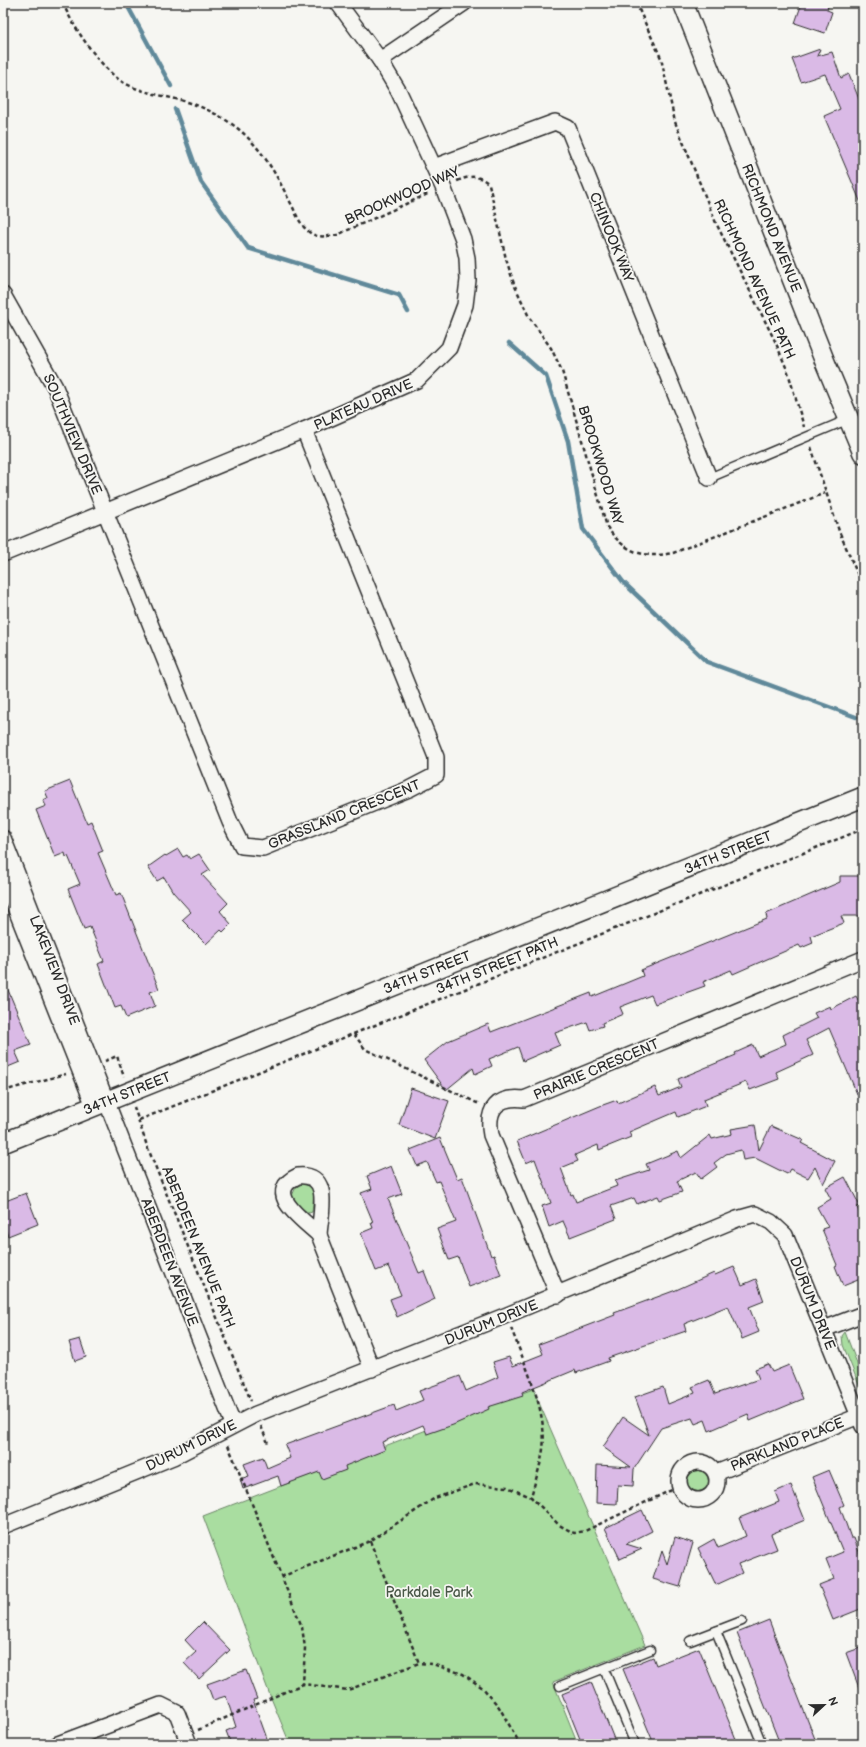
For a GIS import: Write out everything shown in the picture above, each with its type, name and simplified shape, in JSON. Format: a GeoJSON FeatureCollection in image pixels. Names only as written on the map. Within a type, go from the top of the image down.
{"type":"FeatureCollection","features":[{"type":"Feature","properties":{"kind":"street","name":"PLATEAU DRIVE"},"geometry":{"type":"LineString","coordinates":[[3,554],[304,430],[417,380],[449,348],[465,305],[468,280],[467,258],[463,239],[444,187],[409,111],[380,60],[338,3]]}},
{"type":"Feature","properties":{"kind":"street"},"geometry":{"type":"LineString","coordinates":[[380,60],[464,3]]}},
{"type":"Feature","properties":{"kind":"street","name":"RICHMOND AVENUE"},"geometry":{"type":"LineString","coordinates":[[683,3],[863,453]]}},
{"type":"Feature","properties":{"kind":"street","name":"CHINOOK WAY"},"geometry":{"type":"LineString","coordinates":[[434,167],[555,122],[568,128],[709,478]]}},
{"type":"Feature","properties":{"kind":"street","name":"SOUTHVIEW DRIVE"},"geometry":{"type":"LineString","coordinates":[[3,296],[55,387],[105,511]]}},
{"type":"Feature","properties":{"kind":"street","name":"GRASSLAND CRESCENT"},"geometry":{"type":"LineString","coordinates":[[105,511],[230,822],[242,846],[263,848],[409,789],[436,775],[436,757],[304,430]]}},
{"type":"Feature","properties":{"kind":"street","name":"34TH STREET"},"geometry":{"type":"LineString","coordinates":[[3,1143],[859,799]]}},
{"type":"Feature","properties":{"kind":"street","name":"LAKEVIEW DRIVE"},"geometry":{"type":"LineString","coordinates":[[3,838],[100,1104]]}},
{"type":"Feature","properties":{"kind":"street","name":"LAKEVIEW DRIVE"},"geometry":{"type":"LineString","coordinates":[[3,876],[86,1068]]}},
{"type":"Feature","properties":{"kind":"street","name":"PRAIRIE CRESCENT"},"geometry":{"type":"LineString","coordinates":[[558,1295],[491,1135],[488,1123],[490,1114],[495,1106],[502,1100],[524,1099],[863,959]]}},
{"type":"Feature","properties":{"kind":"street","name":"ABERDEEN AVENUE"},"geometry":{"type":"LineString","coordinates":[[100,1104],[228,1427]]}},
{"type":"Feature","properties":{"kind":"street","name":"DURUM DRIVE"},"geometry":{"type":"LineString","coordinates":[[3,1526],[173,1456],[256,1414],[558,1295],[737,1219],[755,1214],[770,1222],[785,1235],[861,1421]]}},
{"type":"Feature","properties":{"kind":"street"},"geometry":{"type":"LineString","coordinates":[[319,1235],[372,1369]]}},
{"type":"Feature","properties":{"kind":"street"},"geometry":{"type":"LineString","coordinates":[[824,1329],[863,1314]]}},
{"type":"Feature","properties":{"kind":"street","name":"PARKLAND PLACE"},"geometry":{"type":"LineString","coordinates":[[716,1473],[861,1421]]}},
{"type":"Feature","properties":{"kind":"street","name":"PARKLAND PLACE"},"geometry":{"type":"LineString","coordinates":[[701,1461],[707,1463],[716,1473],[717,1485],[715,1491],[705,1499],[693,1499],[687,1496],[680,1486],[680,1474],[688,1464],[701,1461]]}},
{"type":"Feature","properties":{"kind":"street"},"geometry":{"type":"LineString","coordinates":[[58,1744],[161,1705],[177,1713],[188,1740]]}},
{"type":"Feature","properties":{"kind":"lane"},"geometry":{"type":"LineString","coordinates":[[709,478],[849,419]]}},
{"type":"Feature","properties":{"kind":"lane"},"geometry":{"type":"LineString","coordinates":[[690,1641],[742,1621]]}},
{"type":"Feature","properties":{"kind":"lane"},"geometry":{"type":"LineString","coordinates":[[716,1631],[762,1744]]}},
{"type":"Feature","properties":{"kind":"lane"},"geometry":{"type":"LineString","coordinates":[[560,1686],[650,1650]]}},
{"type":"Feature","properties":{"kind":"lane"},"geometry":{"type":"LineString","coordinates":[[604,1669],[635,1744]]}},
{"type":"Feature","properties":{"kind":"path","name":"BROOKWOOD WAY"},"geometry":{"type":"LineString","coordinates":[[63,3],[76,29],[102,64],[125,84],[186,102],[210,111],[240,131],[254,144],[270,163],[304,227],[315,236],[324,237],[336,235],[467,176],[479,178],[489,184],[506,259],[514,284],[529,317],[551,348],[562,370],[607,527],[622,544],[633,552],[648,555],[673,553],[825,493]]}},
{"type":"Feature","properties":{"kind":"path","name":"RICHMOND AVENUE PATH"},"geometry":{"type":"LineString","coordinates":[[636,3],[661,58],[676,122],[716,223],[775,341],[788,372],[825,493],[863,587]]}},
{"type":"Feature","properties":{"kind":"path","name":"34TH STREET PATH"},"geometry":{"type":"LineString","coordinates":[[139,1120],[863,829]]}},
{"type":"Feature","properties":{"kind":"path"},"geometry":{"type":"LineString","coordinates":[[354,1034],[365,1049],[480,1105]]}},
{"type":"Feature","properties":{"kind":"path","name":"ABERDEEN AVENUE PATH"},"geometry":{"type":"LineString","coordinates":[[86,1068],[117,1056],[150,1153],[268,1443]]}},
{"type":"Feature","properties":{"kind":"path"},"geometry":{"type":"LineString","coordinates":[[3,1091],[86,1068]]}},
{"type":"Feature","properties":{"kind":"path"},"geometry":{"type":"LineString","coordinates":[[506,1315],[533,1389],[543,1422],[543,1448],[531,1497]]}},
{"type":"Feature","properties":{"kind":"path"},"geometry":{"type":"LineString","coordinates":[[228,1427],[282,1577],[302,1627],[305,1648],[303,1684]]}},
{"type":"Feature","properties":{"kind":"path"},"geometry":{"type":"LineString","coordinates":[[282,1577],[370,1541],[435,1498],[474,1484],[507,1487],[531,1497],[559,1525],[574,1533],[585,1532],[680,1486]]}},
{"type":"Feature","properties":{"kind":"path"},"geometry":{"type":"LineString","coordinates":[[370,1541],[419,1663]]}},
{"type":"Feature","properties":{"kind":"path"},"geometry":{"type":"LineString","coordinates":[[188,1740],[303,1684],[348,1690],[419,1663],[432,1664],[463,1674],[483,1688],[499,1707],[520,1744]]}},
{"type":"Feature","properties":{"kind":"green space"},"geometry":{"type":"Polygon","coordinates":[[[302,1184],[310,1186],[314,1191],[312,1212],[309,1213],[295,1204],[291,1198],[296,1187],[302,1184]]]}},
{"type":"Feature","properties":{"kind":"green space"},"geometry":{"type":"Polygon","coordinates":[[[845,1332],[863,1379],[863,1395],[843,1345],[842,1336],[845,1332]]]}},
{"type":"Feature","properties":{"kind":"green space","name":"Parkdale Park"},"geometry":{"type":"Polygon","coordinates":[[[533,1389],[645,1645],[553,1682],[578,1744],[290,1744],[271,1698],[203,1516],[533,1389]]]}},
{"type":"Feature","properties":{"kind":"green space"},"geometry":{"type":"Polygon","coordinates":[[[698,1466],[708,1470],[712,1480],[708,1490],[698,1494],[688,1490],[684,1480],[688,1470],[698,1466]]]}},
{"type":"Feature","properties":{"kind":"building"},"geometry":{"type":"Polygon","coordinates":[[[802,3],[829,3],[827,10],[832,12],[825,33],[795,23],[802,3]]]}},
{"type":"Feature","properties":{"kind":"building"},"geometry":{"type":"Polygon","coordinates":[[[820,49],[817,56],[832,52],[841,78],[849,74],[863,109],[863,208],[824,116],[840,109],[825,74],[801,82],[792,59],[820,49]]]}},
{"type":"Feature","properties":{"kind":"building"},"geometry":{"type":"Polygon","coordinates":[[[70,781],[87,823],[91,821],[103,851],[98,853],[116,895],[121,893],[159,989],[150,992],[155,1006],[126,1018],[121,1006],[115,1008],[98,964],[104,961],[90,927],[84,929],[68,889],[80,884],[68,856],[66,857],[65,853],[55,857],[36,810],[46,806],[43,800],[48,798],[45,791],[70,781]]]}},
{"type":"Feature","properties":{"kind":"building"},"geometry":{"type":"Polygon","coordinates":[[[178,849],[183,857],[187,855],[190,859],[199,854],[210,870],[202,875],[228,903],[220,911],[231,924],[223,932],[221,930],[206,944],[182,920],[191,912],[173,892],[164,877],[157,881],[148,867],[165,855],[166,856],[178,849]]]}},
{"type":"Feature","properties":{"kind":"building"},"geometry":{"type":"Polygon","coordinates":[[[840,876],[863,876],[863,916],[841,916],[844,923],[811,936],[813,943],[801,948],[799,945],[733,974],[731,970],[703,982],[705,986],[655,1004],[651,995],[620,1007],[623,1014],[602,1023],[603,1026],[590,1030],[587,1022],[555,1033],[560,1045],[523,1061],[518,1047],[489,1059],[492,1066],[475,1074],[473,1068],[446,1090],[424,1060],[448,1041],[488,1024],[491,1032],[591,993],[592,997],[643,976],[641,970],[767,919],[766,914],[840,882],[840,876]]]}},
{"type":"Feature","properties":{"kind":"building"},"geometry":{"type":"Polygon","coordinates":[[[3,978],[31,1045],[15,1051],[20,1062],[3,1069],[3,978]]]}},
{"type":"Feature","properties":{"kind":"building"},"geometry":{"type":"Polygon","coordinates":[[[856,996],[863,1009],[863,1108],[829,1028],[806,1040],[813,1055],[776,1072],[779,1079],[750,1090],[746,1082],[704,1099],[706,1106],[678,1117],[676,1112],[629,1132],[631,1137],[599,1150],[598,1145],[575,1155],[578,1161],[561,1168],[571,1195],[573,1194],[576,1202],[617,1186],[615,1181],[649,1170],[646,1164],[678,1151],[681,1158],[710,1135],[712,1139],[732,1134],[731,1129],[755,1125],[759,1150],[771,1126],[803,1140],[801,1143],[835,1161],[823,1184],[815,1167],[808,1178],[790,1169],[787,1174],[755,1158],[743,1160],[741,1150],[726,1154],[714,1163],[717,1167],[701,1179],[696,1172],[677,1181],[682,1192],[660,1200],[658,1196],[637,1204],[634,1198],[611,1206],[616,1219],[570,1237],[563,1221],[549,1227],[542,1206],[551,1203],[535,1159],[526,1163],[517,1141],[600,1106],[617,1100],[618,1103],[655,1087],[659,1096],[681,1087],[678,1079],[736,1055],[735,1053],[753,1045],[758,1056],[786,1044],[783,1035],[817,1018],[814,1013],[830,1006],[831,1009],[856,996]]]}},
{"type":"Feature","properties":{"kind":"building"},"geometry":{"type":"Polygon","coordinates":[[[411,1088],[449,1101],[435,1139],[399,1125],[411,1088]]]}},
{"type":"Feature","properties":{"kind":"building"},"geometry":{"type":"Polygon","coordinates":[[[440,1138],[457,1179],[462,1177],[491,1256],[494,1255],[501,1275],[469,1287],[458,1257],[449,1260],[437,1229],[456,1222],[439,1181],[436,1182],[427,1162],[417,1166],[410,1150],[440,1138]]]}},
{"type":"Feature","properties":{"kind":"building"},"geometry":{"type":"Polygon","coordinates":[[[391,1166],[402,1194],[388,1199],[419,1273],[424,1271],[435,1299],[397,1317],[390,1299],[401,1295],[389,1266],[376,1271],[361,1233],[373,1228],[371,1223],[373,1222],[361,1193],[372,1189],[367,1176],[391,1166]]]}},
{"type":"Feature","properties":{"kind":"building"},"geometry":{"type":"Polygon","coordinates":[[[845,1177],[860,1206],[857,1207],[863,1221],[863,1278],[843,1286],[835,1266],[837,1265],[822,1229],[828,1227],[817,1207],[831,1199],[825,1188],[845,1177]]]}},
{"type":"Feature","properties":{"kind":"building"},"geometry":{"type":"Polygon","coordinates":[[[26,1193],[38,1224],[8,1236],[3,1224],[3,1202],[26,1193]]]}},
{"type":"Feature","properties":{"kind":"building"},"geometry":{"type":"Polygon","coordinates":[[[734,1267],[742,1285],[756,1279],[764,1301],[749,1307],[759,1332],[742,1339],[728,1306],[684,1324],[686,1331],[608,1358],[609,1361],[576,1373],[575,1370],[522,1392],[523,1396],[488,1407],[489,1409],[453,1425],[427,1434],[423,1425],[382,1442],[385,1450],[345,1466],[346,1470],[322,1479],[319,1472],[281,1486],[278,1476],[243,1489],[240,1479],[249,1476],[244,1464],[263,1457],[267,1468],[290,1458],[285,1445],[394,1405],[396,1411],[423,1400],[419,1391],[460,1376],[466,1391],[498,1377],[493,1362],[509,1357],[513,1366],[543,1354],[539,1344],[615,1315],[614,1313],[676,1290],[714,1273],[715,1275],[734,1267]]]}},
{"type":"Feature","properties":{"kind":"building"},"geometry":{"type":"Polygon","coordinates":[[[80,1339],[86,1357],[75,1361],[69,1342],[80,1339]]]}},
{"type":"Feature","properties":{"kind":"building"},"geometry":{"type":"Polygon","coordinates":[[[768,1364],[772,1372],[789,1365],[803,1399],[750,1421],[748,1414],[709,1431],[705,1420],[695,1424],[692,1418],[661,1428],[634,1469],[633,1486],[618,1485],[617,1504],[596,1503],[597,1465],[631,1467],[603,1447],[623,1417],[649,1435],[635,1397],[663,1387],[668,1404],[695,1393],[692,1387],[709,1380],[715,1394],[759,1379],[755,1369],[768,1364]]]}},
{"type":"Feature","properties":{"kind":"building"},"geometry":{"type":"Polygon","coordinates":[[[829,1470],[844,1505],[840,1507],[851,1538],[854,1538],[863,1563],[863,1608],[833,1620],[819,1585],[834,1579],[826,1559],[843,1552],[812,1477],[829,1470]]]}},
{"type":"Feature","properties":{"kind":"building"},"geometry":{"type":"Polygon","coordinates":[[[791,1485],[805,1520],[771,1534],[777,1549],[738,1564],[742,1573],[716,1585],[698,1548],[714,1539],[718,1548],[746,1536],[739,1518],[779,1502],[775,1492],[791,1485]]]}},
{"type":"Feature","properties":{"kind":"building"},"geometry":{"type":"Polygon","coordinates":[[[642,1510],[652,1531],[626,1544],[642,1549],[620,1559],[605,1528],[642,1510]]]}},
{"type":"Feature","properties":{"kind":"building"},"geometry":{"type":"Polygon","coordinates":[[[675,1537],[693,1543],[680,1587],[653,1579],[662,1551],[667,1564],[675,1537]]]}},
{"type":"Feature","properties":{"kind":"building"},"geometry":{"type":"Polygon","coordinates":[[[769,1620],[817,1744],[780,1744],[759,1691],[737,1633],[769,1620]]]}},
{"type":"Feature","properties":{"kind":"building"},"geometry":{"type":"Polygon","coordinates":[[[203,1622],[230,1650],[199,1679],[184,1663],[196,1652],[185,1640],[203,1622]]]}},
{"type":"Feature","properties":{"kind":"building"},"geometry":{"type":"Polygon","coordinates":[[[863,1647],[863,1696],[862,1696],[846,1653],[863,1647]]]}},
{"type":"Feature","properties":{"kind":"building"},"geometry":{"type":"Polygon","coordinates":[[[699,1648],[738,1744],[654,1744],[623,1669],[653,1657],[656,1665],[699,1648]]]}},
{"type":"Feature","properties":{"kind":"building"},"geometry":{"type":"Polygon","coordinates":[[[246,1670],[257,1699],[253,1700],[269,1744],[231,1744],[226,1731],[236,1727],[226,1696],[213,1700],[207,1684],[246,1670]]]}},
{"type":"Feature","properties":{"kind":"building"},"geometry":{"type":"Polygon","coordinates":[[[591,1682],[616,1744],[582,1744],[562,1694],[591,1682]]]}},
{"type":"Feature","properties":{"kind":"waterway"},"geometry":{"type":"LineString","coordinates":[[126,3],[171,86]]}},
{"type":"Feature","properties":{"kind":"waterway"},"geometry":{"type":"LineString","coordinates":[[175,109],[201,182],[248,248],[399,295],[408,312]]}},
{"type":"Feature","properties":{"kind":"waterway"},"geometry":{"type":"LineString","coordinates":[[509,343],[546,376],[568,441],[583,529],[624,583],[707,662],[856,717]]}}]}
